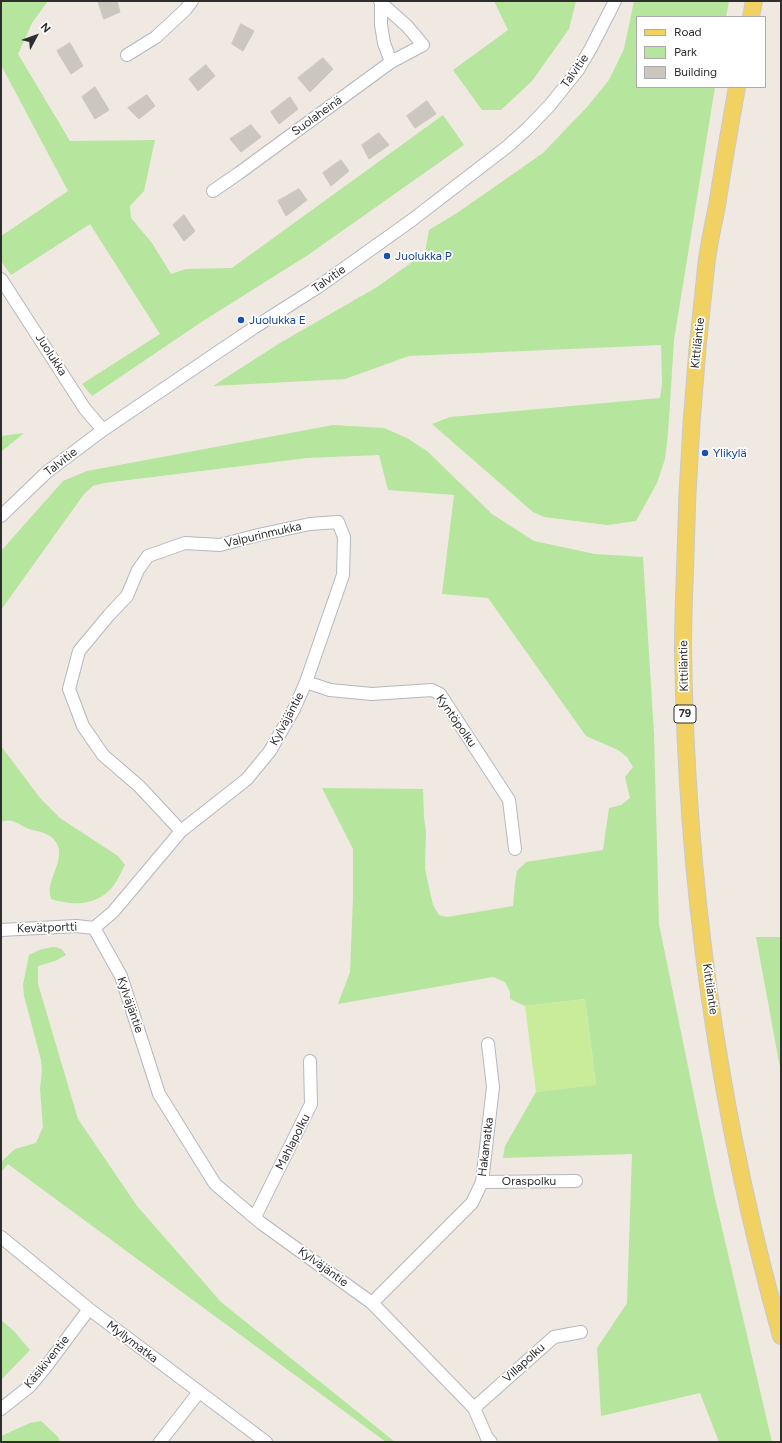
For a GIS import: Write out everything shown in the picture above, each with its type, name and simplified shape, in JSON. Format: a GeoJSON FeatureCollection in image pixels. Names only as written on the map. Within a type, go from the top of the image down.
{"type":"FeatureCollection","features":[{"type":"Feature","properties":{"kind":"main road"},"geometry":{"type":"LineString","coordinates":[[751,16],[754,1]]}},
{"type":"Feature","properties":{"kind":"main road","name":"Kittiläntie"},"geometry":{"type":"LineString","coordinates":[[737,88],[706,264],[690,444],[686,511],[683,644],[685,716],[695,877],[706,969],[725,1093],[741,1175],[781,1336]]}},
{"type":"Feature","properties":{"kind":"street"},"geometry":{"type":"LineString","coordinates":[[128,55],[156,37],[186,9],[192,1]]}},
{"type":"Feature","properties":{"kind":"street","name":"Talvitie"},"geometry":{"type":"LineString","coordinates":[[1,516],[47,472],[103,430],[255,327],[318,287],[412,220],[508,146],[550,105],[578,70],[598,36],[615,1]]}},
{"type":"Feature","properties":{"kind":"street"},"geometry":{"type":"LineString","coordinates":[[380,2],[381,25],[384,43],[391,62]]}},
{"type":"Feature","properties":{"kind":"street","name":"Suolaheinä"},"geometry":{"type":"LineString","coordinates":[[213,191],[391,62],[422,45],[407,26],[380,2]]}},
{"type":"Feature","properties":{"kind":"street","name":"Juolukka"},"geometry":{"type":"LineString","coordinates":[[1,279],[85,409],[103,430]]}},
{"type":"Feature","properties":{"kind":"street","name":"Kylväjäntie"},"geometry":{"type":"LineString","coordinates":[[338,522],[344,537],[343,575],[306,682],[294,709],[270,751],[247,779],[180,831],[113,912],[94,928],[121,976],[159,1094],[215,1184],[255,1218],[372,1303],[474,1408],[487,1438],[491,1442]]}},
{"type":"Feature","properties":{"kind":"street","name":"Valpurinmukka"},"geometry":{"type":"LineString","coordinates":[[180,831],[139,786],[103,754],[83,726],[69,689],[79,651],[127,596],[138,570],[148,556],[185,543],[220,545],[310,524],[338,522]]}},
{"type":"Feature","properties":{"kind":"street","name":"Kyntöpolku"},"geometry":{"type":"LineString","coordinates":[[306,682],[330,690],[372,694],[432,690],[440,694],[509,800],[515,849]]}},
{"type":"Feature","properties":{"kind":"street","name":"Kevätportti"},"geometry":{"type":"LineString","coordinates":[[1,930],[76,926],[94,928]]}},
{"type":"Feature","properties":{"kind":"street","name":"Hakamatka"},"geometry":{"type":"LineString","coordinates":[[372,1303],[472,1203],[482,1182],[493,1087],[488,1044]]}},
{"type":"Feature","properties":{"kind":"street","name":"Mahlapolku"},"geometry":{"type":"LineString","coordinates":[[255,1218],[311,1104],[310,1061]]}},
{"type":"Feature","properties":{"kind":"street","name":"Oraspolku"},"geometry":{"type":"LineString","coordinates":[[482,1182],[576,1181]]}},
{"type":"Feature","properties":{"kind":"street","name":"Myllymatka"},"geometry":{"type":"LineString","coordinates":[[1,1238],[89,1309],[266,1442]]}},
{"type":"Feature","properties":{"kind":"street","name":"Käsikiventie"},"geometry":{"type":"LineString","coordinates":[[1,1409],[30,1386],[89,1309]]}},
{"type":"Feature","properties":{"kind":"street","name":"Villapolku"},"geometry":{"type":"LineString","coordinates":[[474,1408],[554,1337],[581,1332]]}},
{"type":"Feature","properties":{"kind":"street"},"geometry":{"type":"LineString","coordinates":[[160,1442],[199,1392]]}},
{"type":"Feature","properties":{"kind":"green space"},"geometry":{"type":"Polygon","coordinates":[[[1,1],[48,1],[32,23],[18,54],[70,141],[155,140],[144,191],[130,206],[131,218],[152,243],[171,274],[186,269],[232,268],[443,115],[464,145],[308,255],[203,321],[92,396],[82,384],[160,334],[90,224],[11,275],[1,261],[1,236],[68,191],[1,65],[1,1]]]}},
{"type":"Feature","properties":{"kind":"green space"},"geometry":{"type":"Polygon","coordinates":[[[494,1],[576,1],[569,29],[532,81],[501,110],[482,110],[453,70],[508,30],[494,1]]]}},
{"type":"Feature","properties":{"kind":"green space"},"geometry":{"type":"Polygon","coordinates":[[[634,1],[729,1],[726,16],[636,16],[636,88],[715,88],[674,340],[665,459],[657,483],[636,521],[607,525],[544,517],[533,512],[432,424],[450,417],[660,398],[662,384],[661,345],[409,356],[345,379],[213,386],[280,343],[377,287],[425,253],[429,230],[457,213],[543,153],[587,107],[609,80],[624,49],[634,1]]]}},
{"type":"Feature","properties":{"kind":"green space"},"geometry":{"type":"Polygon","coordinates":[[[333,425],[384,428],[407,438],[427,451],[492,514],[534,541],[595,554],[643,557],[654,734],[659,924],[714,1194],[772,1442],[719,1442],[700,1393],[601,1416],[597,1348],[627,1303],[632,1154],[503,1158],[505,1146],[536,1092],[596,1084],[585,999],[525,1006],[510,999],[510,992],[505,982],[493,977],[338,1004],[350,972],[353,849],[322,788],[423,789],[426,830],[425,869],[433,905],[439,915],[447,917],[513,906],[517,871],[526,862],[603,850],[609,808],[621,805],[630,798],[625,777],[633,767],[627,757],[618,750],[586,736],[488,598],[442,594],[454,495],[388,490],[379,455],[307,458],[104,483],[93,486],[84,494],[1,610],[1,551],[63,481],[87,471],[333,425]]]}},
{"type":"Feature","properties":{"kind":"green space"},"geometry":{"type":"Polygon","coordinates":[[[24,433],[1,452],[1,436],[24,433]]]}},
{"type":"Feature","properties":{"kind":"green space"},"geometry":{"type":"Polygon","coordinates":[[[1,746],[40,798],[60,818],[118,856],[125,865],[114,885],[101,897],[93,901],[77,903],[68,903],[51,899],[50,888],[59,854],[56,842],[48,835],[29,829],[16,822],[9,820],[1,822],[1,746]]]}},
{"type":"Feature","properties":{"kind":"green space"},"geometry":{"type":"Polygon","coordinates":[[[756,937],[781,937],[781,1073],[756,937]]]}},
{"type":"Feature","properties":{"kind":"green space"},"geometry":{"type":"Polygon","coordinates":[[[52,947],[60,948],[66,955],[55,961],[38,966],[38,984],[78,1119],[137,1206],[221,1302],[395,1442],[386,1442],[8,1164],[1,1172],[1,1162],[15,1149],[36,1143],[43,1127],[40,1089],[42,1070],[41,1060],[24,996],[23,985],[29,955],[39,950],[52,947]]]}},
{"type":"Feature","properties":{"kind":"green space"},"geometry":{"type":"Polygon","coordinates":[[[585,999],[596,1085],[536,1092],[525,1006],[585,999]]]}},
{"type":"Feature","properties":{"kind":"green space"},"geometry":{"type":"Polygon","coordinates":[[[1,1320],[14,1331],[30,1350],[1,1380],[1,1320]]]}},
{"type":"Feature","properties":{"kind":"green space"},"geometry":{"type":"Polygon","coordinates":[[[41,1421],[58,1437],[60,1442],[1,1442],[1,1436],[30,1423],[41,1421]]]}},
{"type":"Feature","properties":{"kind":"building"},"geometry":{"type":"Polygon","coordinates":[[[98,1],[117,1],[120,12],[104,19],[98,1]]]}},
{"type":"Feature","properties":{"kind":"building"},"geometry":{"type":"Polygon","coordinates":[[[241,24],[254,31],[243,51],[232,44],[241,24]]]}},
{"type":"Feature","properties":{"kind":"building"},"geometry":{"type":"Polygon","coordinates":[[[70,43],[83,66],[71,74],[57,51],[70,43]]]}},
{"type":"Feature","properties":{"kind":"building"},"geometry":{"type":"Polygon","coordinates":[[[323,58],[333,69],[310,92],[298,78],[323,58]]]}},
{"type":"Feature","properties":{"kind":"building"},"geometry":{"type":"Polygon","coordinates":[[[206,65],[215,76],[198,91],[189,79],[206,65]]]}},
{"type":"Feature","properties":{"kind":"building"},"geometry":{"type":"Polygon","coordinates":[[[95,87],[109,110],[95,119],[82,97],[95,87]]]}},
{"type":"Feature","properties":{"kind":"building"},"geometry":{"type":"Polygon","coordinates":[[[147,95],[155,106],[139,119],[128,108],[147,95]]]}},
{"type":"Feature","properties":{"kind":"building"},"geometry":{"type":"Polygon","coordinates":[[[290,97],[298,109],[279,124],[271,112],[290,97]]]}},
{"type":"Feature","properties":{"kind":"building"},"geometry":{"type":"Polygon","coordinates":[[[427,101],[436,114],[415,128],[407,116],[427,101]]]}},
{"type":"Feature","properties":{"kind":"building"},"geometry":{"type":"Polygon","coordinates":[[[251,125],[261,137],[241,152],[230,139],[251,125]]]}},
{"type":"Feature","properties":{"kind":"building"},"geometry":{"type":"Polygon","coordinates":[[[379,133],[389,145],[369,159],[362,145],[379,133]]]}},
{"type":"Feature","properties":{"kind":"building"},"geometry":{"type":"Polygon","coordinates":[[[341,160],[349,171],[331,186],[323,173],[341,160]]]}},
{"type":"Feature","properties":{"kind":"building"},"geometry":{"type":"Polygon","coordinates":[[[299,189],[307,200],[286,216],[278,201],[299,189]]]}},
{"type":"Feature","properties":{"kind":"building"},"geometry":{"type":"Polygon","coordinates":[[[184,215],[195,231],[184,241],[173,225],[184,215]]]}},
{"type":"Feature","properties":{"kind":"place","name":"Juolukka P"},"geometry":{"type":"Point","coordinates":[387,256]}},
{"type":"Feature","properties":{"kind":"place","name":"Juolukka E"},"geometry":{"type":"Point","coordinates":[241,320]}},
{"type":"Feature","properties":{"kind":"place","name":"Ylikylä"},"geometry":{"type":"Point","coordinates":[705,453]}}]}
